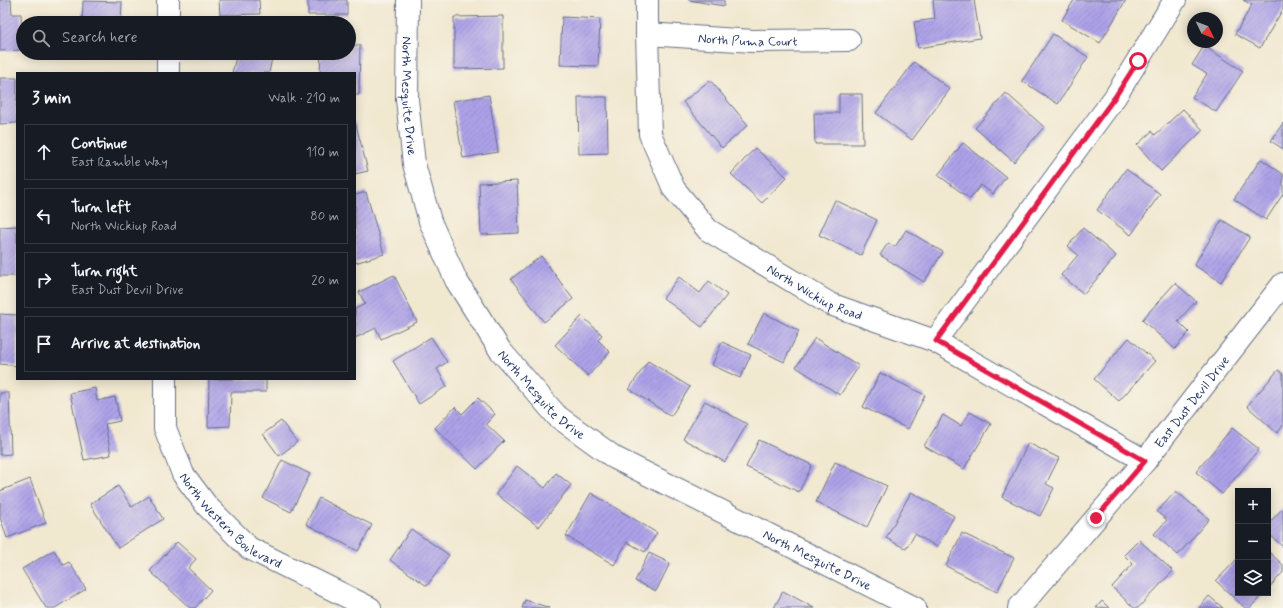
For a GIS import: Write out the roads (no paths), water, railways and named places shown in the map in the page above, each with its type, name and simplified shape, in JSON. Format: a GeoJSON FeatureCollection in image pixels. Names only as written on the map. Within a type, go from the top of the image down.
{"type":"FeatureCollection","features":[{"type":"Feature","properties":{"kind":"street"},"geometry":{"type":"LineString","coordinates":[[168,0],[168,16]]}},
{"type":"Feature","properties":{"kind":"street","name":"North Mesquite Drive"},"geometry":{"type":"LineString","coordinates":[[408,0],[407,99],[414,164],[430,221],[456,280],[500,350],[558,416],[615,458],[915,608]]}},
{"type":"Feature","properties":{"kind":"street","name":"North Wickiup Road"},"geometry":{"type":"LineString","coordinates":[[647,0],[650,134],[674,189],[708,230],[830,304],[936,341],[1145,461]]}},
{"type":"Feature","properties":{"kind":"street"},"geometry":{"type":"LineString","coordinates":[[936,341],[1115,97],[1175,0]]}},
{"type":"Feature","properties":{"kind":"street","name":"North Puma Court"},"geometry":{"type":"LineString","coordinates":[[647,34],[753,41],[849,40]]}},
{"type":"Feature","properties":{"kind":"street"},"geometry":{"type":"LineString","coordinates":[[168,60],[168,72]]}},
{"type":"Feature","properties":{"kind":"street","name":"East Dust Devil Drive"},"geometry":{"type":"LineString","coordinates":[[1019,608],[1145,461],[1283,284]]}},
{"type":"Feature","properties":{"kind":"street","name":"North Western Boulevard"},"geometry":{"type":"LineString","coordinates":[[165,380],[165,428],[183,474],[207,506],[249,548],[370,608]]}}]}
